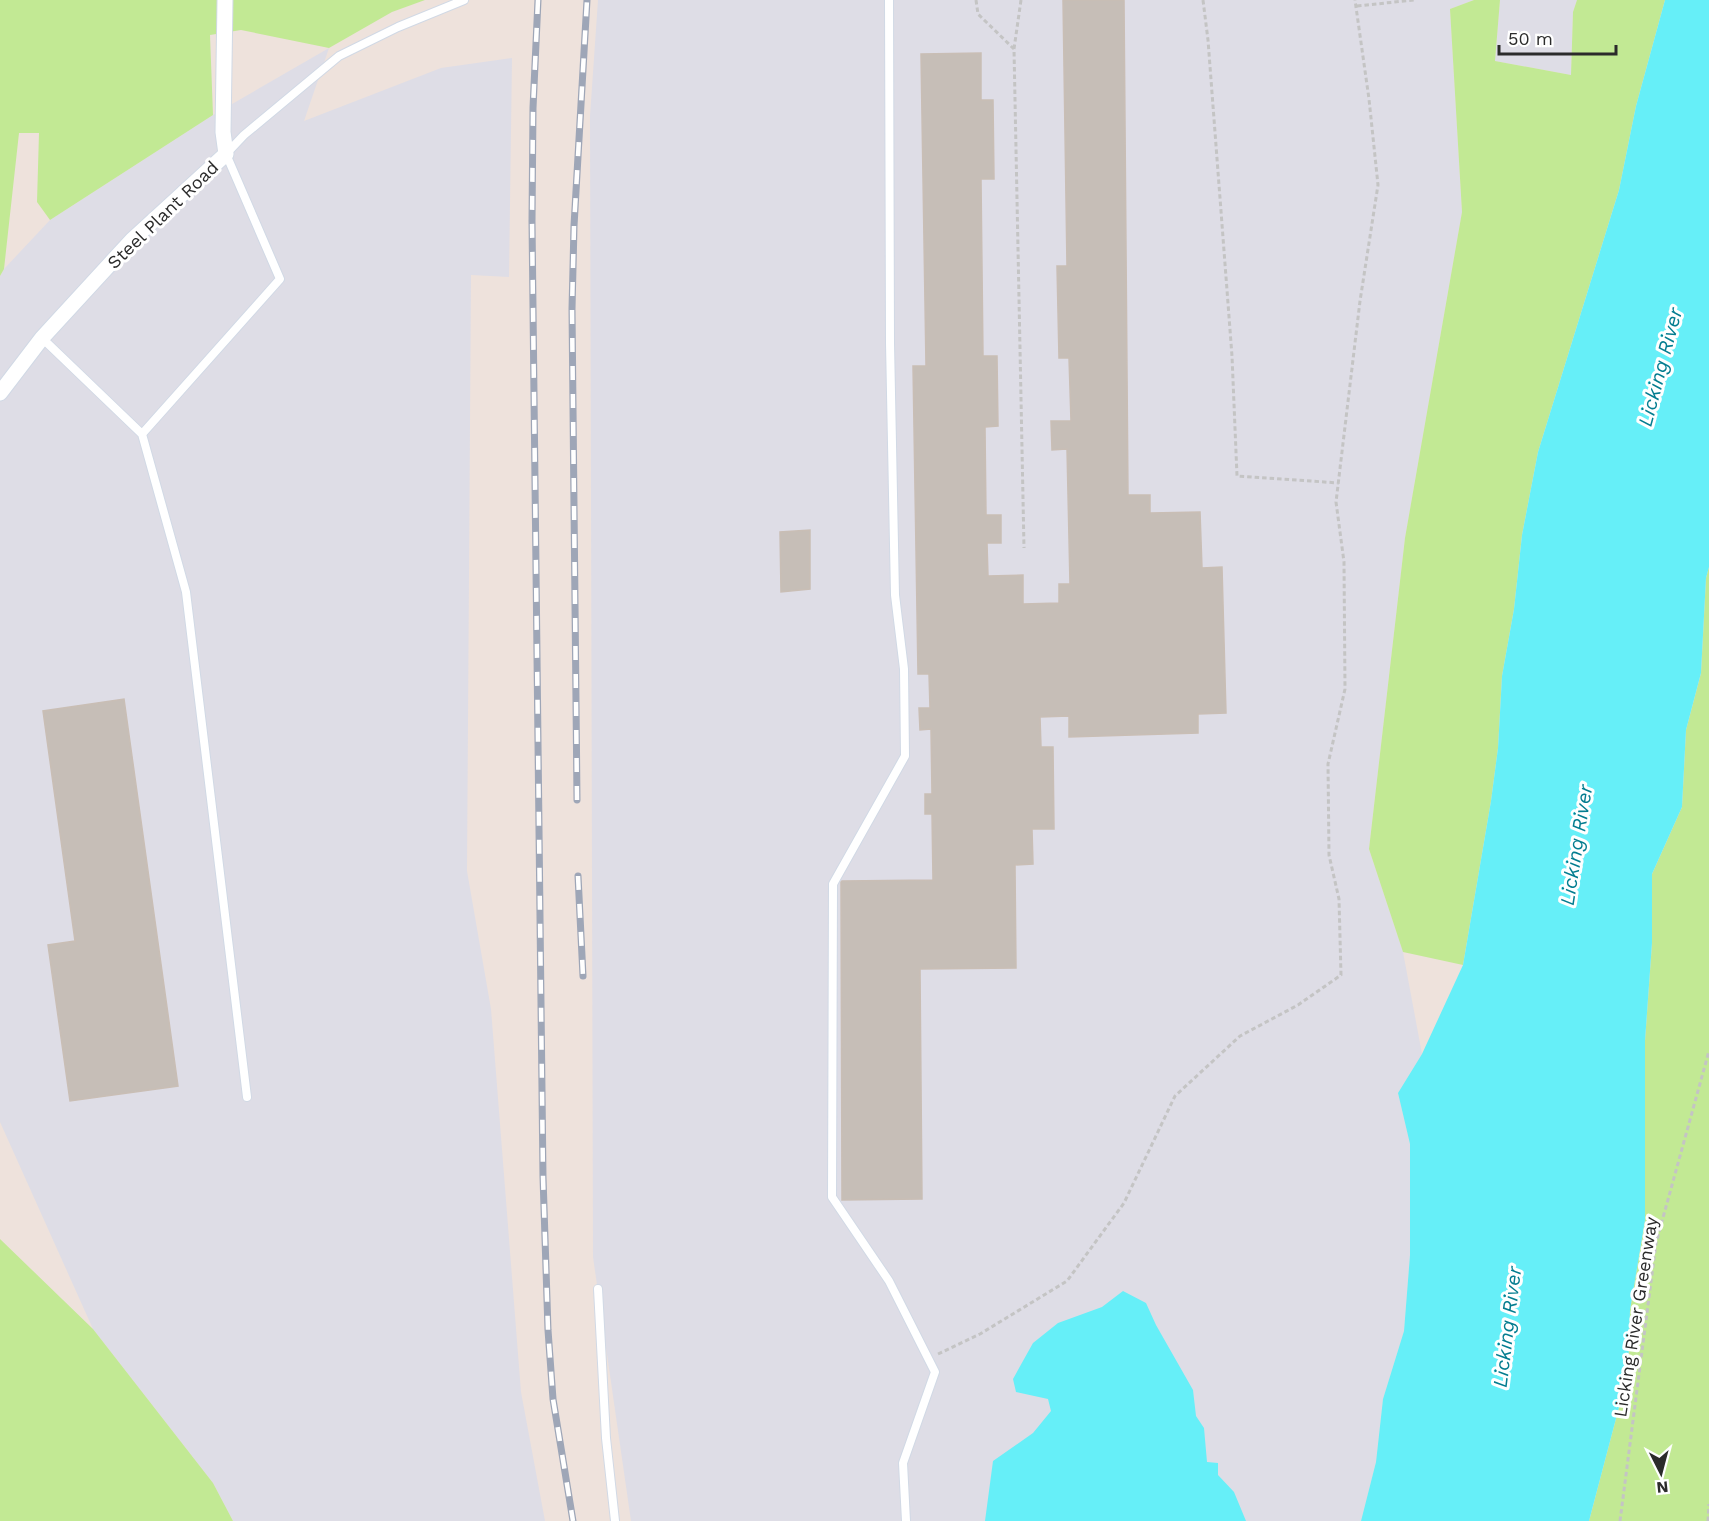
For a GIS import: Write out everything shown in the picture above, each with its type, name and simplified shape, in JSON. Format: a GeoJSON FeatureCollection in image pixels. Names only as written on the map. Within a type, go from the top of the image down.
{"type":"FeatureCollection","features":[{"type":"Feature","properties":{"kind":"street","name":"Steel Plant Road"},"geometry":{"type":"LineString","coordinates":[[0,393],[42,338],[132,240],[226,154],[224,132],[225,0]]}},
{"type":"Feature","properties":{"kind":"lane"},"geometry":{"type":"LineString","coordinates":[[889,0],[890,343],[895,583],[904,669],[905,756],[833,884],[832,1197],[889,1281],[935,1372],[903,1463],[906,1521]]}},
{"type":"Feature","properties":{"kind":"lane"},"geometry":{"type":"LineString","coordinates":[[142,434],[280,279],[226,154],[244,135],[339,56],[460,1]]}},
{"type":"Feature","properties":{"kind":"lane"},"geometry":{"type":"LineString","coordinates":[[42,338],[142,434],[186,592],[247,1097]]}},
{"type":"Feature","properties":{"kind":"lane"},"geometry":{"type":"LineString","coordinates":[[598,1289],[606,1438],[615,1521]]}},
{"type":"Feature","properties":{"kind":"path"},"geometry":{"type":"LineString","coordinates":[[976,0],[978,14],[1014,49]]}},
{"type":"Feature","properties":{"kind":"path"},"geometry":{"type":"LineString","coordinates":[[1021,0],[1014,49],[1024,548]]}},
{"type":"Feature","properties":{"kind":"path"},"geometry":{"type":"LineString","coordinates":[[1203,0],[1231,345],[1237,476],[1339,483]]}},
{"type":"Feature","properties":{"kind":"path"},"geometry":{"type":"LineString","coordinates":[[928,1359],[980,1334],[1067,1281],[1124,1203],[1175,1096],[1240,1036],[1298,1005],[1341,975],[1339,899],[1329,855],[1328,776],[1328,764],[1345,689],[1344,562],[1336,502],[1360,301],[1378,185],[1354,0]]}},
{"type":"Feature","properties":{"kind":"path"},"geometry":{"type":"LineString","coordinates":[[1356,6],[1414,0]]}},
{"type":"Feature","properties":{"kind":"path","name":"Licking River Greenway"},"geometry":{"type":"LineString","coordinates":[[1620,1521],[1656,1243],[1709,1051]]}},
{"type":"Feature","properties":{"kind":"path"},"geometry":{"type":"LineString","coordinates":[[1708,1521],[1709,1504]]}},
{"type":"Feature","properties":{"kind":"shaded area"},"geometry":{"type":"Polygon","coordinates":[[[598,0],[1474,0],[1450,9],[1462,212],[1405,538],[1369,849],[1403,952],[1422,1054],[1398,1093],[1410,1144],[1410,1255],[1404,1331],[1383,1399],[1376,1462],[1361,1521],[631,1521],[593,1257],[590,116],[598,0]]]}},
{"type":"Feature","properties":{"kind":"shaded area"},"geometry":{"type":"Polygon","coordinates":[[[1500,0],[1577,0],[1573,12],[1571,75],[1495,61],[1500,0]]]}},
{"type":"Feature","properties":{"kind":"shaded area"},"geometry":{"type":"Polygon","coordinates":[[[329,48],[304,121],[441,68],[512,58],[509,277],[471,275],[467,871],[491,1009],[521,1392],[545,1521],[233,1521],[213,1483],[93,1329],[0,1122],[0,276],[50,220],[213,115],[329,48]]]}},
{"type":"Feature","properties":{"kind":"green space"},"geometry":{"type":"Polygon","coordinates":[[[0,0],[425,0],[392,12],[329,48],[241,30],[210,35],[213,115],[50,220],[37,202],[39,133],[19,133],[4,269],[0,276],[0,0]]]}},
{"type":"Feature","properties":{"kind":"green space"},"geometry":{"type":"Polygon","coordinates":[[[1474,0],[1500,0],[1495,61],[1571,75],[1573,12],[1577,0],[1665,0],[1636,106],[1619,190],[1538,452],[1522,535],[1514,609],[1502,676],[1498,748],[1491,801],[1463,965],[1403,952],[1369,849],[1405,538],[1462,212],[1450,9],[1474,0]]]}},
{"type":"Feature","properties":{"kind":"green space"},"geometry":{"type":"Polygon","coordinates":[[[1709,567],[1709,1521],[1589,1521],[1628,1373],[1630,1310],[1645,1220],[1645,1041],[1652,943],[1652,874],[1682,807],[1686,730],[1701,673],[1706,578],[1709,567]]]}},
{"type":"Feature","properties":{"kind":"green space"},"geometry":{"type":"Polygon","coordinates":[[[0,1239],[93,1329],[213,1483],[233,1521],[0,1521],[0,1239]]]}},
{"type":"Feature","properties":{"kind":"water","name":"Licking River"},"geometry":{"type":"Polygon","coordinates":[[[1665,0],[1709,0],[1709,567],[1706,578],[1701,673],[1686,730],[1682,807],[1652,874],[1652,943],[1645,1041],[1645,1220],[1630,1310],[1628,1373],[1589,1521],[1361,1521],[1376,1462],[1383,1399],[1404,1331],[1410,1255],[1410,1144],[1398,1093],[1422,1054],[1463,965],[1491,801],[1498,748],[1502,676],[1514,609],[1522,535],[1538,452],[1619,190],[1636,106],[1665,0]]]}},
{"type":"Feature","properties":{"kind":"water"},"geometry":{"type":"Polygon","coordinates":[[[1123,1291],[1146,1303],[1193,1390],[1196,1416],[1204,1428],[1207,1462],[1218,1463],[1218,1475],[1234,1492],[1246,1521],[985,1521],[993,1461],[1033,1433],[1051,1411],[1048,1399],[1016,1392],[1013,1379],[1033,1343],[1058,1323],[1102,1307],[1123,1291]]]}},
{"type":"Feature","properties":{"kind":"building"},"geometry":{"type":"Polygon","coordinates":[[[1063,0],[1124,0],[1128,495],[1150,495],[1150,513],[1200,512],[1202,568],[1222,567],[1226,713],[1198,714],[1198,733],[1069,737],[1069,716],[1040,717],[1041,747],[1053,747],[1054,829],[1032,829],[1033,864],[1015,865],[1016,968],[920,969],[922,1199],[842,1200],[841,882],[933,880],[932,814],[925,814],[925,794],[932,794],[931,729],[920,730],[919,708],[930,708],[929,674],[918,674],[913,366],[926,366],[921,54],[981,53],[981,100],[993,100],[994,179],[981,179],[983,356],[997,356],[998,426],[985,427],[986,515],[1001,515],[1001,543],[987,543],[988,576],[1023,575],[1023,604],[1059,603],[1059,584],[1070,584],[1067,449],[1052,450],[1051,421],[1071,421],[1069,358],[1059,358],[1057,266],[1067,266],[1063,0]]]}},
{"type":"Feature","properties":{"kind":"building"},"geometry":{"type":"Polygon","coordinates":[[[810,530],[810,589],[781,592],[780,532],[810,530]]]}},
{"type":"Feature","properties":{"kind":"building"},"geometry":{"type":"Polygon","coordinates":[[[124,699],[178,1086],[70,1101],[48,945],[75,941],[43,711],[124,699]]]}},
{"type":"Feature","properties":{"kind":"railway"},"geometry":{"type":"LineString","coordinates":[[538,0],[533,108],[532,221],[543,1177],[548,1330],[553,1399],[573,1521]]}},
{"type":"Feature","properties":{"kind":"railway"},"geometry":{"type":"LineString","coordinates":[[577,800],[572,309],[574,226],[587,0]]}},
{"type":"Feature","properties":{"kind":"railway"},"geometry":{"type":"LineString","coordinates":[[578,876],[583,976]]}}]}
